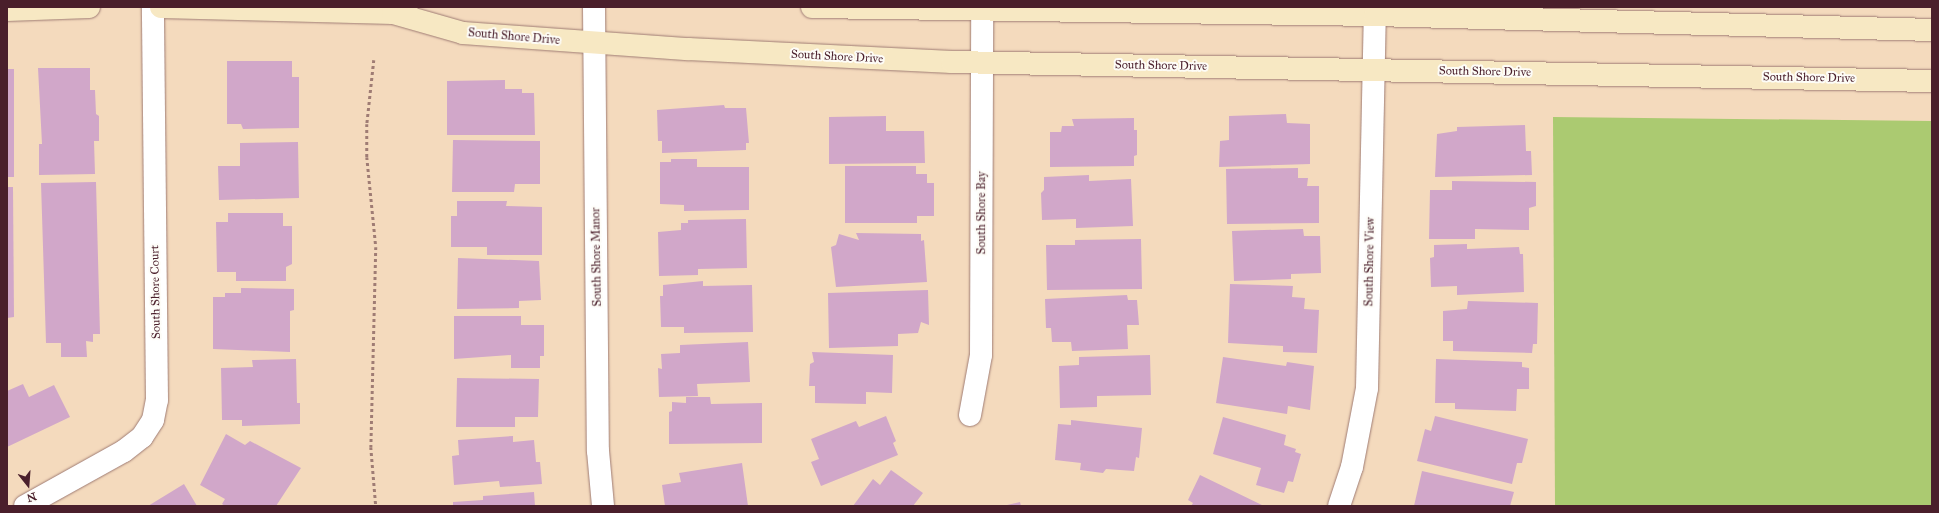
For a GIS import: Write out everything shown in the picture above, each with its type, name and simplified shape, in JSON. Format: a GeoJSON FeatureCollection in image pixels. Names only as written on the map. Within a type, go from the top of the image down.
{"type":"FeatureCollection","features":[{"type":"Feature","properties":{"kind":"street"},"geometry":{"type":"LineString","coordinates":[[7,10],[89,7]]}},
{"type":"Feature","properties":{"kind":"street","name":"South Shore Court"},"geometry":{"type":"LineString","coordinates":[[25,506],[124,451],[142,437],[153,420],[157,400],[153,7]]}},
{"type":"Feature","properties":{"kind":"street","name":"South Shore Drive"},"geometry":{"type":"LineString","coordinates":[[161,7],[393,13],[426,7]]}},
{"type":"Feature","properties":{"kind":"street","name":"South Shore Manor"},"geometry":{"type":"LineString","coordinates":[[594,7],[598,451],[603,506]]}},
{"type":"Feature","properties":{"kind":"street"},"geometry":{"type":"LineString","coordinates":[[812,7],[1375,15],[1932,30]]}},
{"type":"Feature","properties":{"kind":"street","name":"South Shore Bay"},"geometry":{"type":"LineString","coordinates":[[970,415],[981,355],[982,10]]}},
{"type":"Feature","properties":{"kind":"street","name":"South Shore Drive"},"geometry":{"type":"LineString","coordinates":[[393,13],[463,33],[595,43],[982,63],[1932,81]]}},
{"type":"Feature","properties":{"kind":"street","name":"South Shore View"},"geometry":{"type":"LineString","coordinates":[[1339,506],[1352,467],[1367,388],[1375,15]]}},
{"type":"Feature","properties":{"kind":"path"},"geometry":{"type":"LineString","coordinates":[[374,60],[367,124],[367,156],[376,247],[371,447],[376,506]]}},
{"type":"Feature","properties":{"kind":"green space"},"geometry":{"type":"Polygon","coordinates":[[[1553,117],[1932,121],[1932,506],[1555,506],[1553,117]]]}},
{"type":"Feature","properties":{"kind":"building"},"geometry":{"type":"Polygon","coordinates":[[[227,61],[292,61],[292,77],[299,77],[299,128],[243,129],[241,124],[227,124],[227,61]]]}},
{"type":"Feature","properties":{"kind":"building"},"geometry":{"type":"Polygon","coordinates":[[[38,68],[90,68],[90,90],[95,90],[96,114],[99,116],[99,141],[94,141],[95,174],[39,175],[39,144],[42,144],[38,68]]]}},
{"type":"Feature","properties":{"kind":"building"},"geometry":{"type":"Polygon","coordinates":[[[7,69],[14,69],[14,177],[7,177],[7,69]]]}},
{"type":"Feature","properties":{"kind":"building"},"geometry":{"type":"Polygon","coordinates":[[[505,80],[505,89],[522,89],[522,93],[534,93],[535,135],[447,135],[447,81],[505,80]]]}},
{"type":"Feature","properties":{"kind":"building"},"geometry":{"type":"Polygon","coordinates":[[[724,105],[725,108],[746,108],[749,143],[746,143],[746,150],[662,153],[662,141],[658,141],[657,110],[724,105]]]}},
{"type":"Feature","properties":{"kind":"building"},"geometry":{"type":"Polygon","coordinates":[[[1286,114],[1287,123],[1310,124],[1310,164],[1219,167],[1220,141],[1229,140],[1229,116],[1286,114]]]}},
{"type":"Feature","properties":{"kind":"building"},"geometry":{"type":"Polygon","coordinates":[[[886,116],[886,131],[924,131],[925,163],[829,164],[829,117],[886,116]]]}},
{"type":"Feature","properties":{"kind":"building"},"geometry":{"type":"Polygon","coordinates":[[[1134,118],[1134,130],[1137,130],[1137,155],[1134,156],[1134,166],[1050,167],[1050,132],[1061,132],[1062,126],[1074,126],[1072,119],[1134,118]]]}},
{"type":"Feature","properties":{"kind":"building"},"geometry":{"type":"Polygon","coordinates":[[[1525,125],[1526,151],[1531,151],[1532,175],[1435,177],[1437,134],[1457,131],[1457,127],[1525,125]]]}},
{"type":"Feature","properties":{"kind":"building"},"geometry":{"type":"Polygon","coordinates":[[[453,140],[540,141],[540,184],[515,184],[514,192],[452,192],[453,140]]]}},
{"type":"Feature","properties":{"kind":"building"},"geometry":{"type":"Polygon","coordinates":[[[298,142],[299,198],[219,200],[218,166],[240,166],[240,143],[298,142]]]}},
{"type":"Feature","properties":{"kind":"building"},"geometry":{"type":"Polygon","coordinates":[[[671,159],[697,159],[697,167],[749,167],[749,210],[684,211],[684,205],[660,204],[660,162],[671,162],[671,159]]]}},
{"type":"Feature","properties":{"kind":"building"},"geometry":{"type":"Polygon","coordinates":[[[845,166],[916,166],[916,174],[927,174],[927,183],[934,183],[934,216],[917,216],[917,223],[845,223],[845,166]]]}},
{"type":"Feature","properties":{"kind":"building"},"geometry":{"type":"Polygon","coordinates":[[[1298,168],[1298,178],[1308,178],[1307,186],[1319,186],[1319,223],[1227,224],[1226,169],[1298,168]]]}},
{"type":"Feature","properties":{"kind":"building"},"geometry":{"type":"Polygon","coordinates":[[[1089,175],[1089,181],[1131,179],[1133,226],[1076,228],[1076,219],[1042,220],[1041,193],[1044,190],[1044,177],[1089,175]]]}},
{"type":"Feature","properties":{"kind":"building"},"geometry":{"type":"Polygon","coordinates":[[[1452,181],[1536,182],[1536,206],[1529,208],[1529,230],[1475,229],[1475,239],[1429,239],[1430,190],[1452,190],[1452,181]]]}},
{"type":"Feature","properties":{"kind":"building"},"geometry":{"type":"Polygon","coordinates":[[[96,182],[100,334],[93,334],[93,342],[86,341],[87,357],[61,357],[61,343],[46,343],[41,183],[96,182]]]}},
{"type":"Feature","properties":{"kind":"building"},"geometry":{"type":"Polygon","coordinates":[[[7,187],[13,187],[14,317],[7,318],[7,187]]]}},
{"type":"Feature","properties":{"kind":"building"},"geometry":{"type":"Polygon","coordinates":[[[457,201],[507,201],[506,206],[542,207],[542,255],[487,255],[487,247],[451,247],[451,216],[457,216],[457,201]]]}},
{"type":"Feature","properties":{"kind":"building"},"geometry":{"type":"Polygon","coordinates":[[[228,213],[283,213],[283,226],[292,226],[292,264],[286,267],[286,281],[236,281],[236,272],[217,272],[216,222],[228,222],[228,213]]]}},
{"type":"Feature","properties":{"kind":"building"},"geometry":{"type":"Polygon","coordinates":[[[746,219],[747,268],[698,269],[698,275],[659,276],[658,232],[681,230],[681,223],[688,223],[688,220],[746,219]]]}},
{"type":"Feature","properties":{"kind":"building"},"geometry":{"type":"Polygon","coordinates":[[[1303,229],[1304,236],[1320,236],[1321,273],[1291,274],[1291,279],[1234,281],[1232,231],[1303,229]]]}},
{"type":"Feature","properties":{"kind":"building"},"geometry":{"type":"Polygon","coordinates":[[[856,233],[921,234],[921,241],[924,240],[927,282],[836,287],[831,247],[836,245],[839,234],[859,240],[856,233]]]}},
{"type":"Feature","properties":{"kind":"building"},"geometry":{"type":"Polygon","coordinates":[[[1141,239],[1142,289],[1047,290],[1046,245],[1075,245],[1075,240],[1141,239]]]}},
{"type":"Feature","properties":{"kind":"building"},"geometry":{"type":"Polygon","coordinates":[[[1467,244],[1467,249],[1519,247],[1520,254],[1523,254],[1524,292],[1457,295],[1457,286],[1431,287],[1430,258],[1434,257],[1434,245],[1467,244]]]}},
{"type":"Feature","properties":{"kind":"building"},"geometry":{"type":"Polygon","coordinates":[[[458,258],[539,261],[541,300],[519,301],[519,308],[457,309],[458,258]]]}},
{"type":"Feature","properties":{"kind":"building"},"geometry":{"type":"Polygon","coordinates":[[[703,281],[703,286],[752,285],[753,332],[684,333],[684,327],[661,327],[660,296],[663,296],[663,285],[703,281]]]}},
{"type":"Feature","properties":{"kind":"building"},"geometry":{"type":"Polygon","coordinates":[[[1230,284],[1293,286],[1292,297],[1305,298],[1304,309],[1319,310],[1317,353],[1283,352],[1283,346],[1228,343],[1230,284]]]}},
{"type":"Feature","properties":{"kind":"building"},"geometry":{"type":"Polygon","coordinates":[[[241,288],[294,289],[294,310],[290,311],[290,352],[213,349],[213,297],[225,297],[225,293],[241,293],[241,288]]]}},
{"type":"Feature","properties":{"kind":"building"},"geometry":{"type":"Polygon","coordinates":[[[928,290],[929,325],[921,322],[918,333],[898,334],[898,346],[829,348],[828,293],[928,290]]]}},
{"type":"Feature","properties":{"kind":"building"},"geometry":{"type":"Polygon","coordinates":[[[1127,295],[1128,300],[1137,300],[1139,325],[1127,325],[1128,349],[1072,351],[1071,342],[1052,342],[1051,328],[1046,328],[1045,299],[1127,295]]]}},
{"type":"Feature","properties":{"kind":"building"},"geometry":{"type":"Polygon","coordinates":[[[1468,301],[1538,303],[1537,344],[1533,344],[1532,353],[1453,351],[1453,341],[1443,341],[1443,311],[1467,309],[1468,301]]]}},
{"type":"Feature","properties":{"kind":"building"},"geometry":{"type":"Polygon","coordinates":[[[454,316],[521,316],[521,325],[544,325],[544,356],[540,356],[540,368],[511,368],[511,355],[454,359],[454,316]]]}},
{"type":"Feature","properties":{"kind":"building"},"geometry":{"type":"Polygon","coordinates":[[[748,342],[750,382],[697,384],[698,396],[659,397],[658,368],[662,369],[661,354],[680,353],[680,345],[748,342]]]}},
{"type":"Feature","properties":{"kind":"building"},"geometry":{"type":"Polygon","coordinates":[[[812,352],[893,355],[892,393],[866,392],[866,404],[815,403],[815,386],[809,386],[810,364],[814,362],[812,352]]]}},
{"type":"Feature","properties":{"kind":"building"},"geometry":{"type":"Polygon","coordinates":[[[1150,355],[1151,395],[1097,396],[1097,407],[1060,408],[1059,366],[1079,365],[1079,357],[1150,355]]]}},
{"type":"Feature","properties":{"kind":"building"},"geometry":{"type":"Polygon","coordinates":[[[1223,357],[1286,366],[1287,362],[1314,366],[1310,410],[1288,406],[1287,414],[1216,403],[1223,357]]]}},
{"type":"Feature","properties":{"kind":"building"},"geometry":{"type":"Polygon","coordinates":[[[296,359],[297,403],[300,403],[300,424],[242,426],[242,420],[222,420],[221,368],[253,367],[252,360],[296,359]]]}},
{"type":"Feature","properties":{"kind":"building"},"geometry":{"type":"Polygon","coordinates":[[[1436,359],[1522,362],[1522,367],[1529,368],[1529,389],[1517,389],[1516,411],[1455,409],[1455,403],[1435,403],[1436,359]]]}},
{"type":"Feature","properties":{"kind":"building"},"geometry":{"type":"Polygon","coordinates":[[[457,378],[539,379],[538,417],[515,417],[515,427],[456,427],[457,378]]]}},
{"type":"Feature","properties":{"kind":"building"},"geometry":{"type":"Polygon","coordinates":[[[23,384],[29,397],[54,385],[70,417],[7,447],[7,391],[23,384]]]}},
{"type":"Feature","properties":{"kind":"building"},"geometry":{"type":"Polygon","coordinates":[[[686,397],[710,397],[711,404],[762,403],[762,443],[669,444],[669,412],[672,411],[672,402],[686,403],[686,397]]]}},
{"type":"Feature","properties":{"kind":"building"},"geometry":{"type":"Polygon","coordinates":[[[886,416],[896,441],[893,443],[898,455],[821,486],[811,462],[819,459],[811,439],[856,421],[859,427],[886,416]]]}},
{"type":"Feature","properties":{"kind":"building"},"geometry":{"type":"Polygon","coordinates":[[[1435,416],[1528,439],[1522,463],[1517,463],[1512,484],[1417,461],[1425,429],[1431,431],[1435,416]]]}},
{"type":"Feature","properties":{"kind":"building"},"geometry":{"type":"Polygon","coordinates":[[[1223,417],[1286,435],[1284,445],[1296,449],[1295,452],[1301,454],[1293,482],[1288,481],[1284,493],[1256,485],[1261,468],[1213,454],[1223,417]]]}},
{"type":"Feature","properties":{"kind":"building"},"geometry":{"type":"Polygon","coordinates":[[[1071,420],[1142,428],[1139,458],[1136,457],[1134,471],[1106,469],[1103,473],[1080,470],[1081,463],[1055,460],[1058,424],[1071,425],[1071,420]]]}},
{"type":"Feature","properties":{"kind":"building"},"geometry":{"type":"Polygon","coordinates":[[[226,434],[245,445],[250,441],[301,468],[276,506],[225,506],[222,504],[225,499],[200,485],[226,434]]]}},
{"type":"Feature","properties":{"kind":"building"},"geometry":{"type":"Polygon","coordinates":[[[513,436],[513,442],[534,440],[536,462],[540,462],[542,484],[500,487],[499,481],[454,485],[452,456],[459,455],[458,440],[513,436]]]}},
{"type":"Feature","properties":{"kind":"building"},"geometry":{"type":"Polygon","coordinates":[[[742,463],[748,506],[665,506],[662,485],[681,482],[679,473],[742,463]]]}},
{"type":"Feature","properties":{"kind":"building"},"geometry":{"type":"Polygon","coordinates":[[[891,470],[923,493],[913,506],[853,506],[873,479],[880,485],[891,470]]]}},
{"type":"Feature","properties":{"kind":"building"},"geometry":{"type":"Polygon","coordinates":[[[1422,471],[1514,492],[1510,506],[1414,506],[1422,471]]]}},
{"type":"Feature","properties":{"kind":"building"},"geometry":{"type":"Polygon","coordinates":[[[1200,475],[1264,506],[1191,506],[1193,503],[1188,500],[1200,475]]]}},
{"type":"Feature","properties":{"kind":"building"},"geometry":{"type":"Polygon","coordinates":[[[184,484],[197,506],[148,506],[184,484]]]}},
{"type":"Feature","properties":{"kind":"building"},"geometry":{"type":"Polygon","coordinates":[[[534,492],[535,506],[453,506],[453,502],[483,500],[483,496],[534,492]]]}},
{"type":"Feature","properties":{"kind":"building"},"geometry":{"type":"Polygon","coordinates":[[[1020,502],[1021,506],[1007,506],[1007,505],[1020,502]]]}}]}
